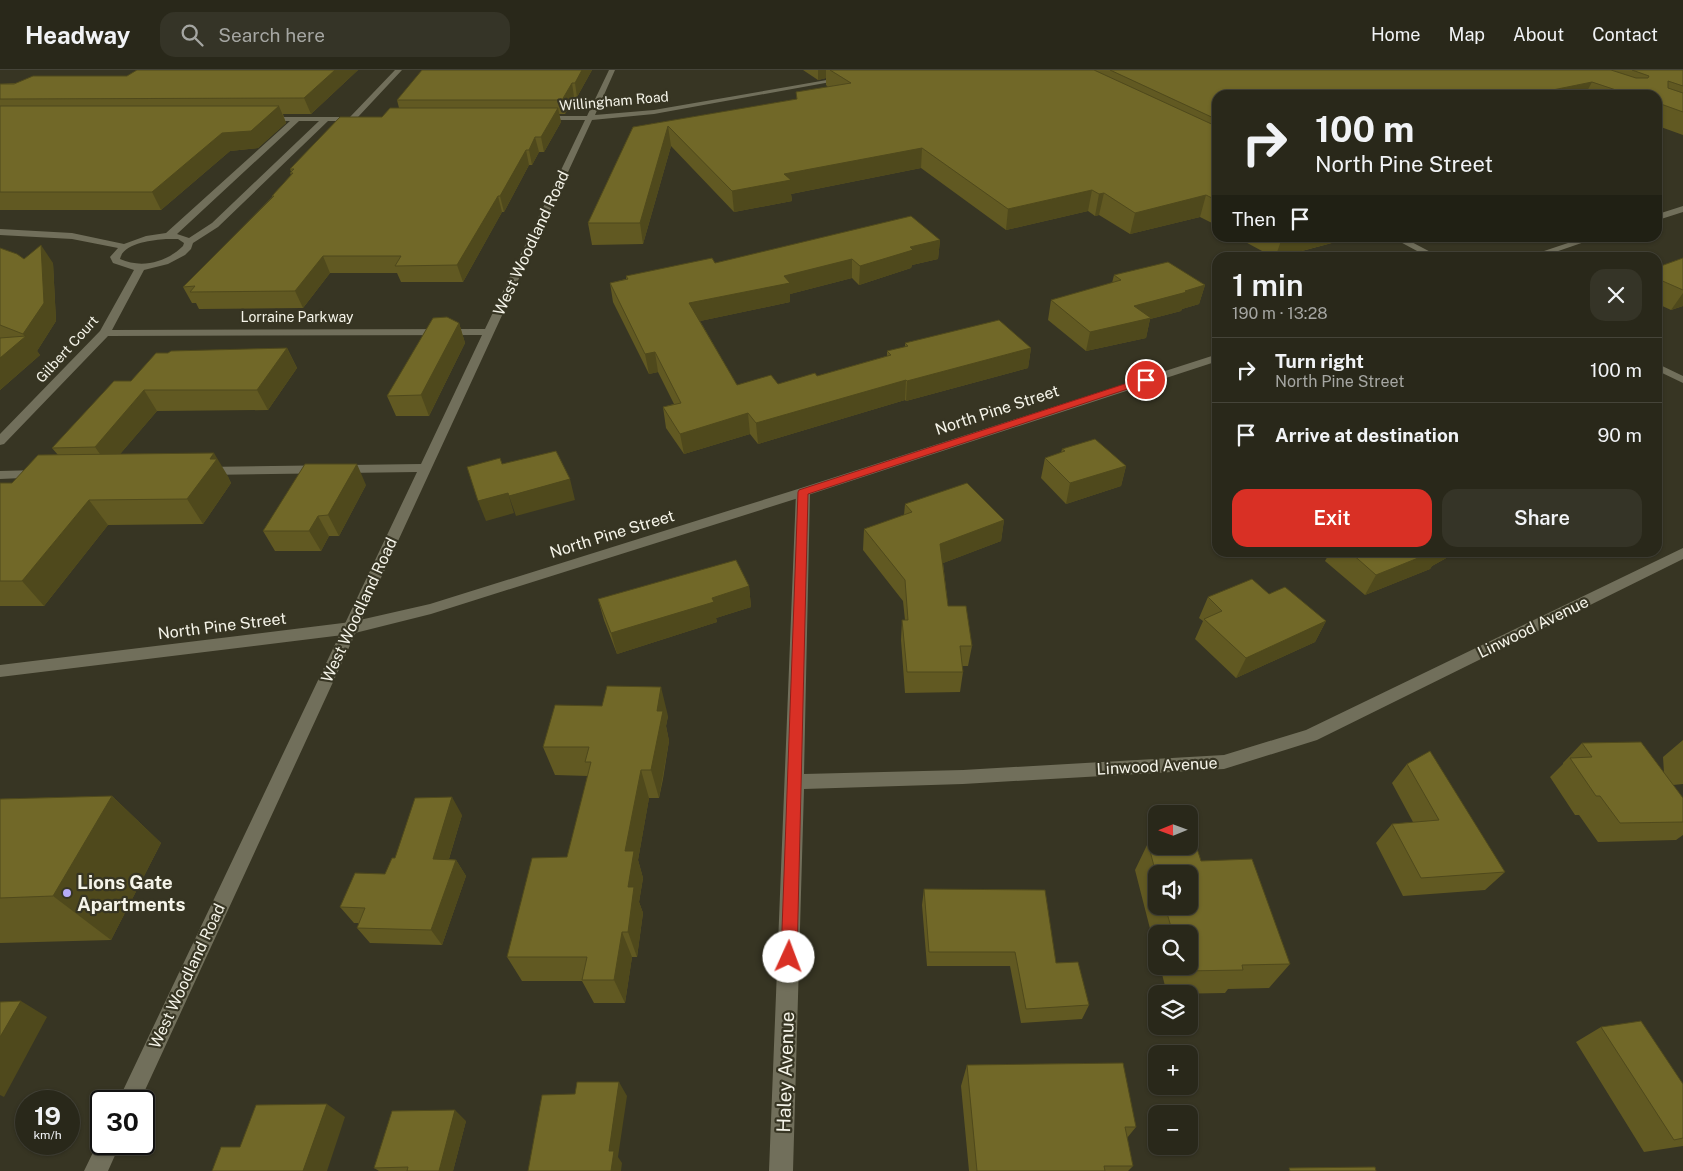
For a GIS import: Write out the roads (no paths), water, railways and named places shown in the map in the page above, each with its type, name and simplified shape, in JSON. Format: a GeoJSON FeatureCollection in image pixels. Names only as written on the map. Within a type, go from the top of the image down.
{"type":"FeatureCollection","features":[{"type":"Feature","properties":{"kind":"street"},"geometry":{"type":"LineString","coordinates":[[352,119],[399,70]]}},
{"type":"Feature","properties":{"kind":"street","name":"West Woodland Road"},"geometry":{"type":"LineString","coordinates":[[134,1090],[612,70]]}},
{"type":"Feature","properties":{"kind":"street","name":"Willingham Road"},"geometry":{"type":"LineString","coordinates":[[530,118],[589,118],[654,112],[850,78]]}},
{"type":"Feature","properties":{"kind":"street"},"geometry":{"type":"LineString","coordinates":[[258,119],[372,118]]}},
{"type":"Feature","properties":{"kind":"street"},"geometry":{"type":"LineString","coordinates":[[169,236],[298,119]]}},
{"type":"Feature","properties":{"kind":"street"},"geometry":{"type":"LineString","coordinates":[[189,242],[185,239],[169,236],[146,239],[125,247],[119,252],[116,261],[130,266],[141,266],[177,257],[188,247],[189,242],[216,225],[326,119]]}},
{"type":"Feature","properties":{"kind":"street"},"geometry":{"type":"LineString","coordinates":[[241,170],[273,170]]}},
{"type":"Feature","properties":{"kind":"street"},"geometry":{"type":"LineString","coordinates":[[1662,216],[1683,209]]}},
{"type":"Feature","properties":{"kind":"street"},"geometry":{"type":"LineString","coordinates":[[0,232],[72,236],[125,247]]}},
{"type":"Feature","properties":{"kind":"street"},"geometry":{"type":"LineString","coordinates":[[1406,242],[1426,252]]}},
{"type":"Feature","properties":{"kind":"street"},"geometry":{"type":"LineString","coordinates":[[1546,252],[1578,242]]}},
{"type":"Feature","properties":{"kind":"street","name":"Gilbert Court"},"geometry":{"type":"LineString","coordinates":[[0,441],[105,333],[141,266]]}},
{"type":"Feature","properties":{"kind":"street","name":"Lorraine Parkway"},"geometry":{"type":"LineString","coordinates":[[105,333],[490,332]]}},
{"type":"Feature","properties":{"kind":"street","name":"North Pine Street"},"geometry":{"type":"LineString","coordinates":[[0,671],[351,628],[431,609],[803,492],[1212,359]]}},
{"type":"Feature","properties":{"kind":"street"},"geometry":{"type":"LineString","coordinates":[[1662,369],[1683,380]]}},
{"type":"Feature","properties":{"kind":"street"},"geometry":{"type":"LineString","coordinates":[[192,472],[426,468]]}},
{"type":"Feature","properties":{"kind":"street"},"geometry":{"type":"LineString","coordinates":[[0,475],[48,474]]}},
{"type":"Feature","properties":{"kind":"street","name":"Haley Avenue"},"geometry":{"type":"LineString","coordinates":[[781,1171],[803,492]]}},
{"type":"Feature","properties":{"kind":"street","name":"Linwood Avenue"},"geometry":{"type":"LineString","coordinates":[[795,782],[964,777],[1224,762],[1311,735],[1683,553]]}},
{"type":"Feature","properties":{"kind":"street"},"geometry":{"type":"LineString","coordinates":[[96,1171],[104,1155]]}},
{"type":"Feature","properties":{"kind":"place","name":"Lions Gate Apartments"},"geometry":{"type":"Point","coordinates":[67,893]}}]}
